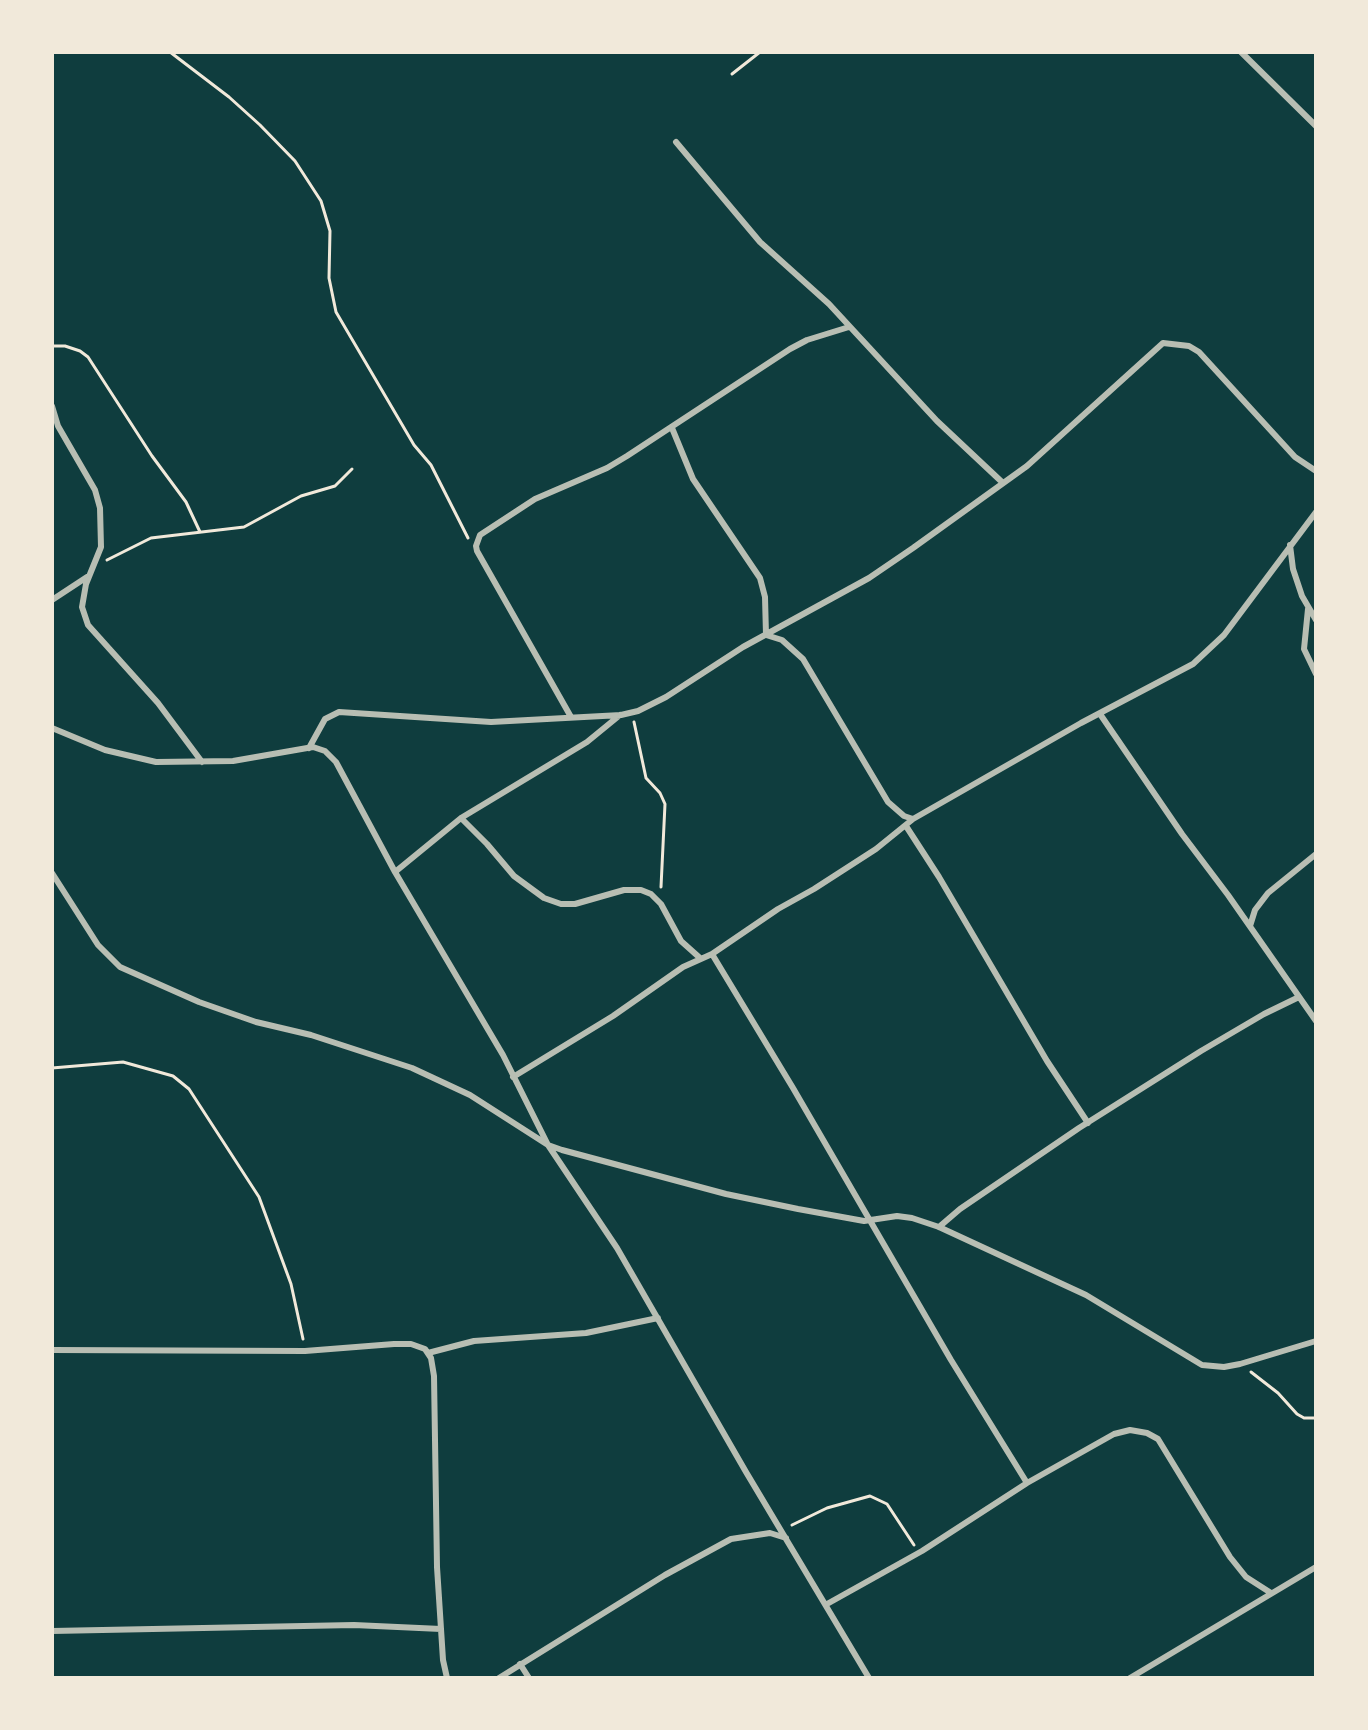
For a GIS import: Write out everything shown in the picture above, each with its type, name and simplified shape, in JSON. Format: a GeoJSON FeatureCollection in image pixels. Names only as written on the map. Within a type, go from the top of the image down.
{"type":"FeatureCollection","features":[{"type":"Feature","properties":{"kind":"street"},"geometry":{"type":"LineString","coordinates":[[1241,52],[1316,126]]}},
{"type":"Feature","properties":{"kind":"street"},"geometry":{"type":"LineString","coordinates":[[676,142],[760,242],[829,304],[937,421],[1003,483]]}},
{"type":"Feature","properties":{"kind":"street"},"geometry":{"type":"LineString","coordinates":[[571,717],[476,546],[485,530],[535,499],[607,468],[807,339],[849,327]]}},
{"type":"Feature","properties":{"kind":"street"},"geometry":{"type":"LineString","coordinates":[[309,748],[325,719],[339,712],[491,722],[621,715],[631,713],[666,697],[766,634],[869,578],[1003,483],[1063,435],[1086,410],[1163,343],[1189,346],[1199,352],[1295,457],[1316,471]]}},
{"type":"Feature","properties":{"kind":"street"},"geometry":{"type":"LineString","coordinates":[[52,406],[58,426],[95,490],[100,508],[101,547],[88,577],[82,607],[87,625],[158,703],[202,762]]}},
{"type":"Feature","properties":{"kind":"street"},"geometry":{"type":"LineString","coordinates":[[672,428],[693,479],[760,578],[765,597],[766,634]]}},
{"type":"Feature","properties":{"kind":"street"},"geometry":{"type":"LineString","coordinates":[[513,1077],[876,849],[914,819],[1175,675],[1210,651],[1316,512]]}},
{"type":"Feature","properties":{"kind":"street"},"geometry":{"type":"LineString","coordinates":[[1290,544],[1293,569],[1308,608],[1316,620]]}},
{"type":"Feature","properties":{"kind":"street"},"geometry":{"type":"LineString","coordinates":[[52,600],[88,577]]}},
{"type":"Feature","properties":{"kind":"street"},"geometry":{"type":"LineString","coordinates":[[1308,608],[1304,649],[1316,674]]}},
{"type":"Feature","properties":{"kind":"street"},"geometry":{"type":"LineString","coordinates":[[766,634],[782,640],[803,659],[888,802],[904,816],[914,819]]}},
{"type":"Feature","properties":{"kind":"street"},"geometry":{"type":"LineString","coordinates":[[1101,714],[1193,850],[1250,926],[1316,1021]]}},
{"type":"Feature","properties":{"kind":"street"},"geometry":{"type":"LineString","coordinates":[[395,872],[460,818],[586,742],[621,715]]}},
{"type":"Feature","properties":{"kind":"street"},"geometry":{"type":"LineString","coordinates":[[52,728],[105,750],[156,762],[233,761],[309,748],[325,751],[336,762],[395,872],[492,1035],[548,1145],[617,1248],[869,1677]]}},
{"type":"Feature","properties":{"kind":"street"},"geometry":{"type":"LineString","coordinates":[[460,818],[487,844],[514,876],[544,898],[561,904],[575,904],[624,890],[641,890],[661,904],[681,941],[700,958]]}},
{"type":"Feature","properties":{"kind":"street"},"geometry":{"type":"LineString","coordinates":[[906,826],[939,877],[1047,1061],[1088,1123]]}},
{"type":"Feature","properties":{"kind":"street"},"geometry":{"type":"LineString","coordinates":[[1250,926],[1255,910],[1268,893],[1316,854]]}},
{"type":"Feature","properties":{"kind":"street"},"geometry":{"type":"LineString","coordinates":[[52,873],[99,945],[120,967],[200,1002],[256,1022],[311,1035],[412,1068],[470,1095],[548,1145],[765,1203],[871,1222],[899,1216],[939,1227],[1086,1295],[1202,1365],[1224,1367],[1240,1364],[1316,1341]]}},
{"type":"Feature","properties":{"kind":"street"},"geometry":{"type":"LineString","coordinates":[[712,954],[951,1360],[1027,1483]]}},
{"type":"Feature","properties":{"kind":"street"},"geometry":{"type":"LineString","coordinates":[[939,1227],[960,1209],[1088,1123],[1202,1051],[1264,1014],[1299,997]]}},
{"type":"Feature","properties":{"kind":"street"},"geometry":{"type":"LineString","coordinates":[[428,1353],[474,1341],[586,1333],[658,1318]]}},
{"type":"Feature","properties":{"kind":"street"},"geometry":{"type":"LineString","coordinates":[[52,1350],[305,1351],[411,1344],[421,1347],[428,1353],[434,1376],[441,1629],[443,1660],[447,1677]]}},
{"type":"Feature","properties":{"kind":"street"},"geometry":{"type":"LineString","coordinates":[[827,1604],[919,1553],[1027,1483],[1114,1434],[1138,1430],[1152,1435],[1170,1455],[1230,1557],[1246,1577],[1271,1593]]}},
{"type":"Feature","properties":{"kind":"street"},"geometry":{"type":"LineString","coordinates":[[499,1677],[665,1575],[731,1539],[770,1533],[787,1539]]}},
{"type":"Feature","properties":{"kind":"street"},"geometry":{"type":"LineString","coordinates":[[1130,1677],[1316,1567]]}},
{"type":"Feature","properties":{"kind":"street"},"geometry":{"type":"LineString","coordinates":[[52,1631],[354,1625],[441,1629]]}},
{"type":"Feature","properties":{"kind":"street"},"geometry":{"type":"LineString","coordinates":[[520,1664],[529,1677]]}},
{"type":"Feature","properties":{"kind":"path"},"geometry":{"type":"LineString","coordinates":[[170,52],[229,97],[260,125],[295,161],[321,201],[330,231],[329,278],[336,312],[414,445],[431,465],[466,536],[476,546]]}},
{"type":"Feature","properties":{"kind":"path"},"geometry":{"type":"LineString","coordinates":[[732,74],[760,52]]}},
{"type":"Feature","properties":{"kind":"path"},"geometry":{"type":"LineString","coordinates":[[52,346],[65,346],[80,351],[88,357],[152,456],[186,502],[200,532]]}},
{"type":"Feature","properties":{"kind":"path"},"geometry":{"type":"LineString","coordinates":[[93,566],[151,538],[244,527],[301,496],[335,486],[352,469]]}},
{"type":"Feature","properties":{"kind":"path"},"geometry":{"type":"LineString","coordinates":[[631,713],[646,778],[660,793],[665,804],[666,827],[660,859],[661,904]]}},
{"type":"Feature","properties":{"kind":"path"},"geometry":{"type":"LineString","coordinates":[[52,1068],[123,1062],[173,1076],[189,1089],[259,1197],[291,1284],[305,1351]]}},
{"type":"Feature","properties":{"kind":"path"},"geometry":{"type":"LineString","coordinates":[[1240,1364],[1278,1393],[1297,1414],[1304,1418],[1316,1418]]}},
{"type":"Feature","properties":{"kind":"path"},"geometry":{"type":"LineString","coordinates":[[782,1530],[827,1508],[870,1496],[887,1504],[919,1553]]}}]}
